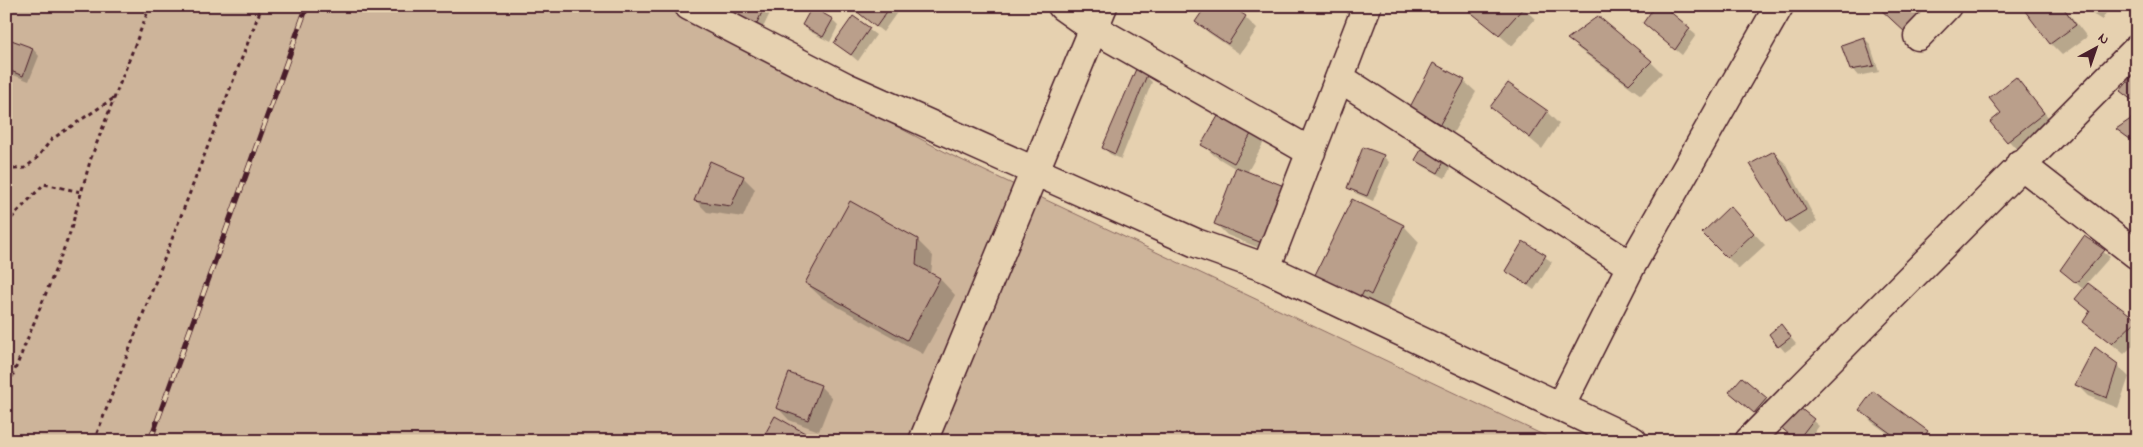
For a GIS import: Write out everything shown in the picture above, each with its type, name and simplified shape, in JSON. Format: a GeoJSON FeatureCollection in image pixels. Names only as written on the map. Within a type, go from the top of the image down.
{"type":"FeatureCollection","features":[{"type":"Feature","properties":{"kind":"street"},"geometry":{"type":"LineString","coordinates":[[689,6],[846,87],[1033,172],[1196,243],[1266,268],[1634,441]]}},
{"type":"Feature","properties":{"kind":"street"},"geometry":{"type":"LineString","coordinates":[[1062,6],[1098,17],[1311,152]]}},
{"type":"Feature","properties":{"kind":"street"},"geometry":{"type":"LineString","coordinates":[[1266,268],[1367,6]]}},
{"type":"Feature","properties":{"kind":"street"},"geometry":{"type":"LineString","coordinates":[[1560,407],[1632,266],[1779,6]]}},
{"type":"Feature","properties":{"kind":"street"},"geometry":{"type":"LineString","coordinates":[[1918,36],[1948,6]]}},
{"type":"Feature","properties":{"kind":"street"},"geometry":{"type":"LineString","coordinates":[[922,441],[1098,17]]}},
{"type":"Feature","properties":{"kind":"street"},"geometry":{"type":"LineString","coordinates":[[1749,441],[2020,164],[2137,49]]}},
{"type":"Feature","properties":{"kind":"street"},"geometry":{"type":"LineString","coordinates":[[1340,78],[1632,266]]}},
{"type":"Feature","properties":{"kind":"street"},"geometry":{"type":"LineString","coordinates":[[2020,164],[2137,255]]}},
{"type":"Feature","properties":{"kind":"path"},"geometry":{"type":"LineString","coordinates":[[6,392],[69,236],[91,158],[150,6]]}},
{"type":"Feature","properties":{"kind":"path"},"geometry":{"type":"LineString","coordinates":[[94,441],[262,6]]}},
{"type":"Feature","properties":{"kind":"path"},"geometry":{"type":"LineString","coordinates":[[6,168],[25,168],[36,159],[52,139],[114,98]]}},
{"type":"Feature","properties":{"kind":"path"},"geometry":{"type":"LineString","coordinates":[[6,224],[44,184],[82,192]]}},
{"type":"Feature","properties":{"kind":"shaded area"},"geometry":{"type":"Polygon","coordinates":[[[6,6],[669,6],[951,155],[1556,441],[6,441],[6,6]]]}},
{"type":"Feature","properties":{"kind":"building"},"geometry":{"type":"Polygon","coordinates":[[[717,6],[765,6],[755,27],[717,6]]]}},
{"type":"Feature","properties":{"kind":"building"},"geometry":{"type":"Polygon","coordinates":[[[850,6],[891,6],[876,27],[850,6]]]}},
{"type":"Feature","properties":{"kind":"building"},"geometry":{"type":"Polygon","coordinates":[[[1206,6],[1231,6],[1246,16],[1228,44],[1195,22],[1206,6]]]}},
{"type":"Feature","properties":{"kind":"building"},"geometry":{"type":"Polygon","coordinates":[[[1471,6],[1524,7],[1499,35],[1468,10],[1471,6]]]}},
{"type":"Feature","properties":{"kind":"building"},"geometry":{"type":"Polygon","coordinates":[[[1655,6],[1663,6],[1690,28],[1675,50],[1643,23],[1655,6]]]}},
{"type":"Feature","properties":{"kind":"building"},"geometry":{"type":"Polygon","coordinates":[[[1877,6],[1933,6],[1907,34],[1877,6]]]}},
{"type":"Feature","properties":{"kind":"building"},"geometry":{"type":"Polygon","coordinates":[[[2031,6],[2062,6],[2076,25],[2050,44],[2025,11],[2031,6]]]}},
{"type":"Feature","properties":{"kind":"building"},"geometry":{"type":"Polygon","coordinates":[[[812,7],[833,19],[823,37],[802,25],[812,7]]]}},
{"type":"Feature","properties":{"kind":"building"},"geometry":{"type":"Polygon","coordinates":[[[853,16],[870,28],[851,55],[834,43],[853,16]]]}},
{"type":"Feature","properties":{"kind":"building"},"geometry":{"type":"Polygon","coordinates":[[[1598,16],[1652,61],[1629,84],[1567,39],[1598,16]]]}},
{"type":"Feature","properties":{"kind":"building"},"geometry":{"type":"Polygon","coordinates":[[[1864,37],[1874,66],[1850,70],[1841,45],[1864,37]]]}},
{"type":"Feature","properties":{"kind":"building"},"geometry":{"type":"Polygon","coordinates":[[[6,38],[33,48],[23,76],[6,69],[6,38]]]}},
{"type":"Feature","properties":{"kind":"building"},"geometry":{"type":"Polygon","coordinates":[[[1433,63],[1465,80],[1440,124],[1410,107],[1433,63]]]}},
{"type":"Feature","properties":{"kind":"building"},"geometry":{"type":"Polygon","coordinates":[[[1136,69],[1147,75],[1115,154],[1102,148],[1136,69]]]}},
{"type":"Feature","properties":{"kind":"building"},"geometry":{"type":"Polygon","coordinates":[[[2137,71],[2137,104],[2120,91],[2137,71]]]}},
{"type":"Feature","properties":{"kind":"building"},"geometry":{"type":"Polygon","coordinates":[[[2016,77],[2044,113],[2007,142],[1990,122],[2001,113],[1989,98],[2016,77]]]}},
{"type":"Feature","properties":{"kind":"building"},"geometry":{"type":"Polygon","coordinates":[[[1508,83],[1548,111],[1530,138],[1490,107],[1508,83]]]}},
{"type":"Feature","properties":{"kind":"building"},"geometry":{"type":"Polygon","coordinates":[[[1221,111],[1254,129],[1234,163],[1201,145],[1221,111]]]}},
{"type":"Feature","properties":{"kind":"building"},"geometry":{"type":"Polygon","coordinates":[[[2135,116],[2137,118],[2137,144],[2116,129],[2135,116]]]}},
{"type":"Feature","properties":{"kind":"building"},"geometry":{"type":"Polygon","coordinates":[[[1424,145],[1446,158],[1438,173],[1415,160],[1424,145]]]}},
{"type":"Feature","properties":{"kind":"building"},"geometry":{"type":"Polygon","coordinates":[[[1363,147],[1384,155],[1367,196],[1347,188],[1363,147]]]}},
{"type":"Feature","properties":{"kind":"building"},"geometry":{"type":"Polygon","coordinates":[[[1774,151],[1806,210],[1786,222],[1750,164],[1774,151]]]}},
{"type":"Feature","properties":{"kind":"building"},"geometry":{"type":"Polygon","coordinates":[[[710,161],[744,176],[731,206],[694,201],[710,161]]]}},
{"type":"Feature","properties":{"kind":"building"},"geometry":{"type":"Polygon","coordinates":[[[1236,167],[1284,186],[1262,243],[1214,224],[1236,167]]]}},
{"type":"Feature","properties":{"kind":"building"},"geometry":{"type":"Polygon","coordinates":[[[1352,199],[1404,225],[1371,295],[1364,291],[1359,301],[1313,279],[1352,199]]]}},
{"type":"Feature","properties":{"kind":"building"},"geometry":{"type":"Polygon","coordinates":[[[850,201],[918,239],[916,265],[940,278],[907,340],[805,283],[850,201]]]}},
{"type":"Feature","properties":{"kind":"building"},"geometry":{"type":"Polygon","coordinates":[[[1730,206],[1754,233],[1727,258],[1702,233],[1730,206]]]}},
{"type":"Feature","properties":{"kind":"building"},"geometry":{"type":"Polygon","coordinates":[[[2084,236],[2105,250],[2076,283],[2060,270],[2084,236]]]}},
{"type":"Feature","properties":{"kind":"building"},"geometry":{"type":"Polygon","coordinates":[[[1523,241],[1546,255],[1528,285],[1505,271],[1523,241]]]}},
{"type":"Feature","properties":{"kind":"building"},"geometry":{"type":"Polygon","coordinates":[[[2088,283],[2137,320],[2112,344],[2083,322],[2090,311],[2075,299],[2088,283]]]}},
{"type":"Feature","properties":{"kind":"building"},"geometry":{"type":"Polygon","coordinates":[[[1781,324],[1791,337],[1778,347],[1769,334],[1781,324]]]}},
{"type":"Feature","properties":{"kind":"building"},"geometry":{"type":"Polygon","coordinates":[[[2095,347],[2118,364],[2107,398],[2075,385],[2095,347]]]}},
{"type":"Feature","properties":{"kind":"building"},"geometry":{"type":"Polygon","coordinates":[[[789,373],[821,385],[808,420],[776,408],[789,373]]]}},
{"type":"Feature","properties":{"kind":"building"},"geometry":{"type":"Polygon","coordinates":[[[1742,377],[1767,398],[1754,413],[1729,392],[1742,377]]]}},
{"type":"Feature","properties":{"kind":"building"},"geometry":{"type":"Polygon","coordinates":[[[1873,391],[1928,431],[1921,441],[1901,441],[1859,410],[1873,391]]]}},
{"type":"Feature","properties":{"kind":"building"},"geometry":{"type":"Polygon","coordinates":[[[1795,404],[1814,419],[1797,441],[1778,425],[1795,404]]]}},
{"type":"Feature","properties":{"kind":"building"},"geometry":{"type":"Polygon","coordinates":[[[775,416],[819,441],[761,441],[775,416]]]}},
{"type":"Feature","properties":{"kind":"building"},"geometry":{"type":"Polygon","coordinates":[[[1770,432],[1784,441],[1765,441],[1770,432]]]}},
{"type":"Feature","properties":{"kind":"railway"},"geometry":{"type":"LineString","coordinates":[[150,441],[307,6]]}}]}
